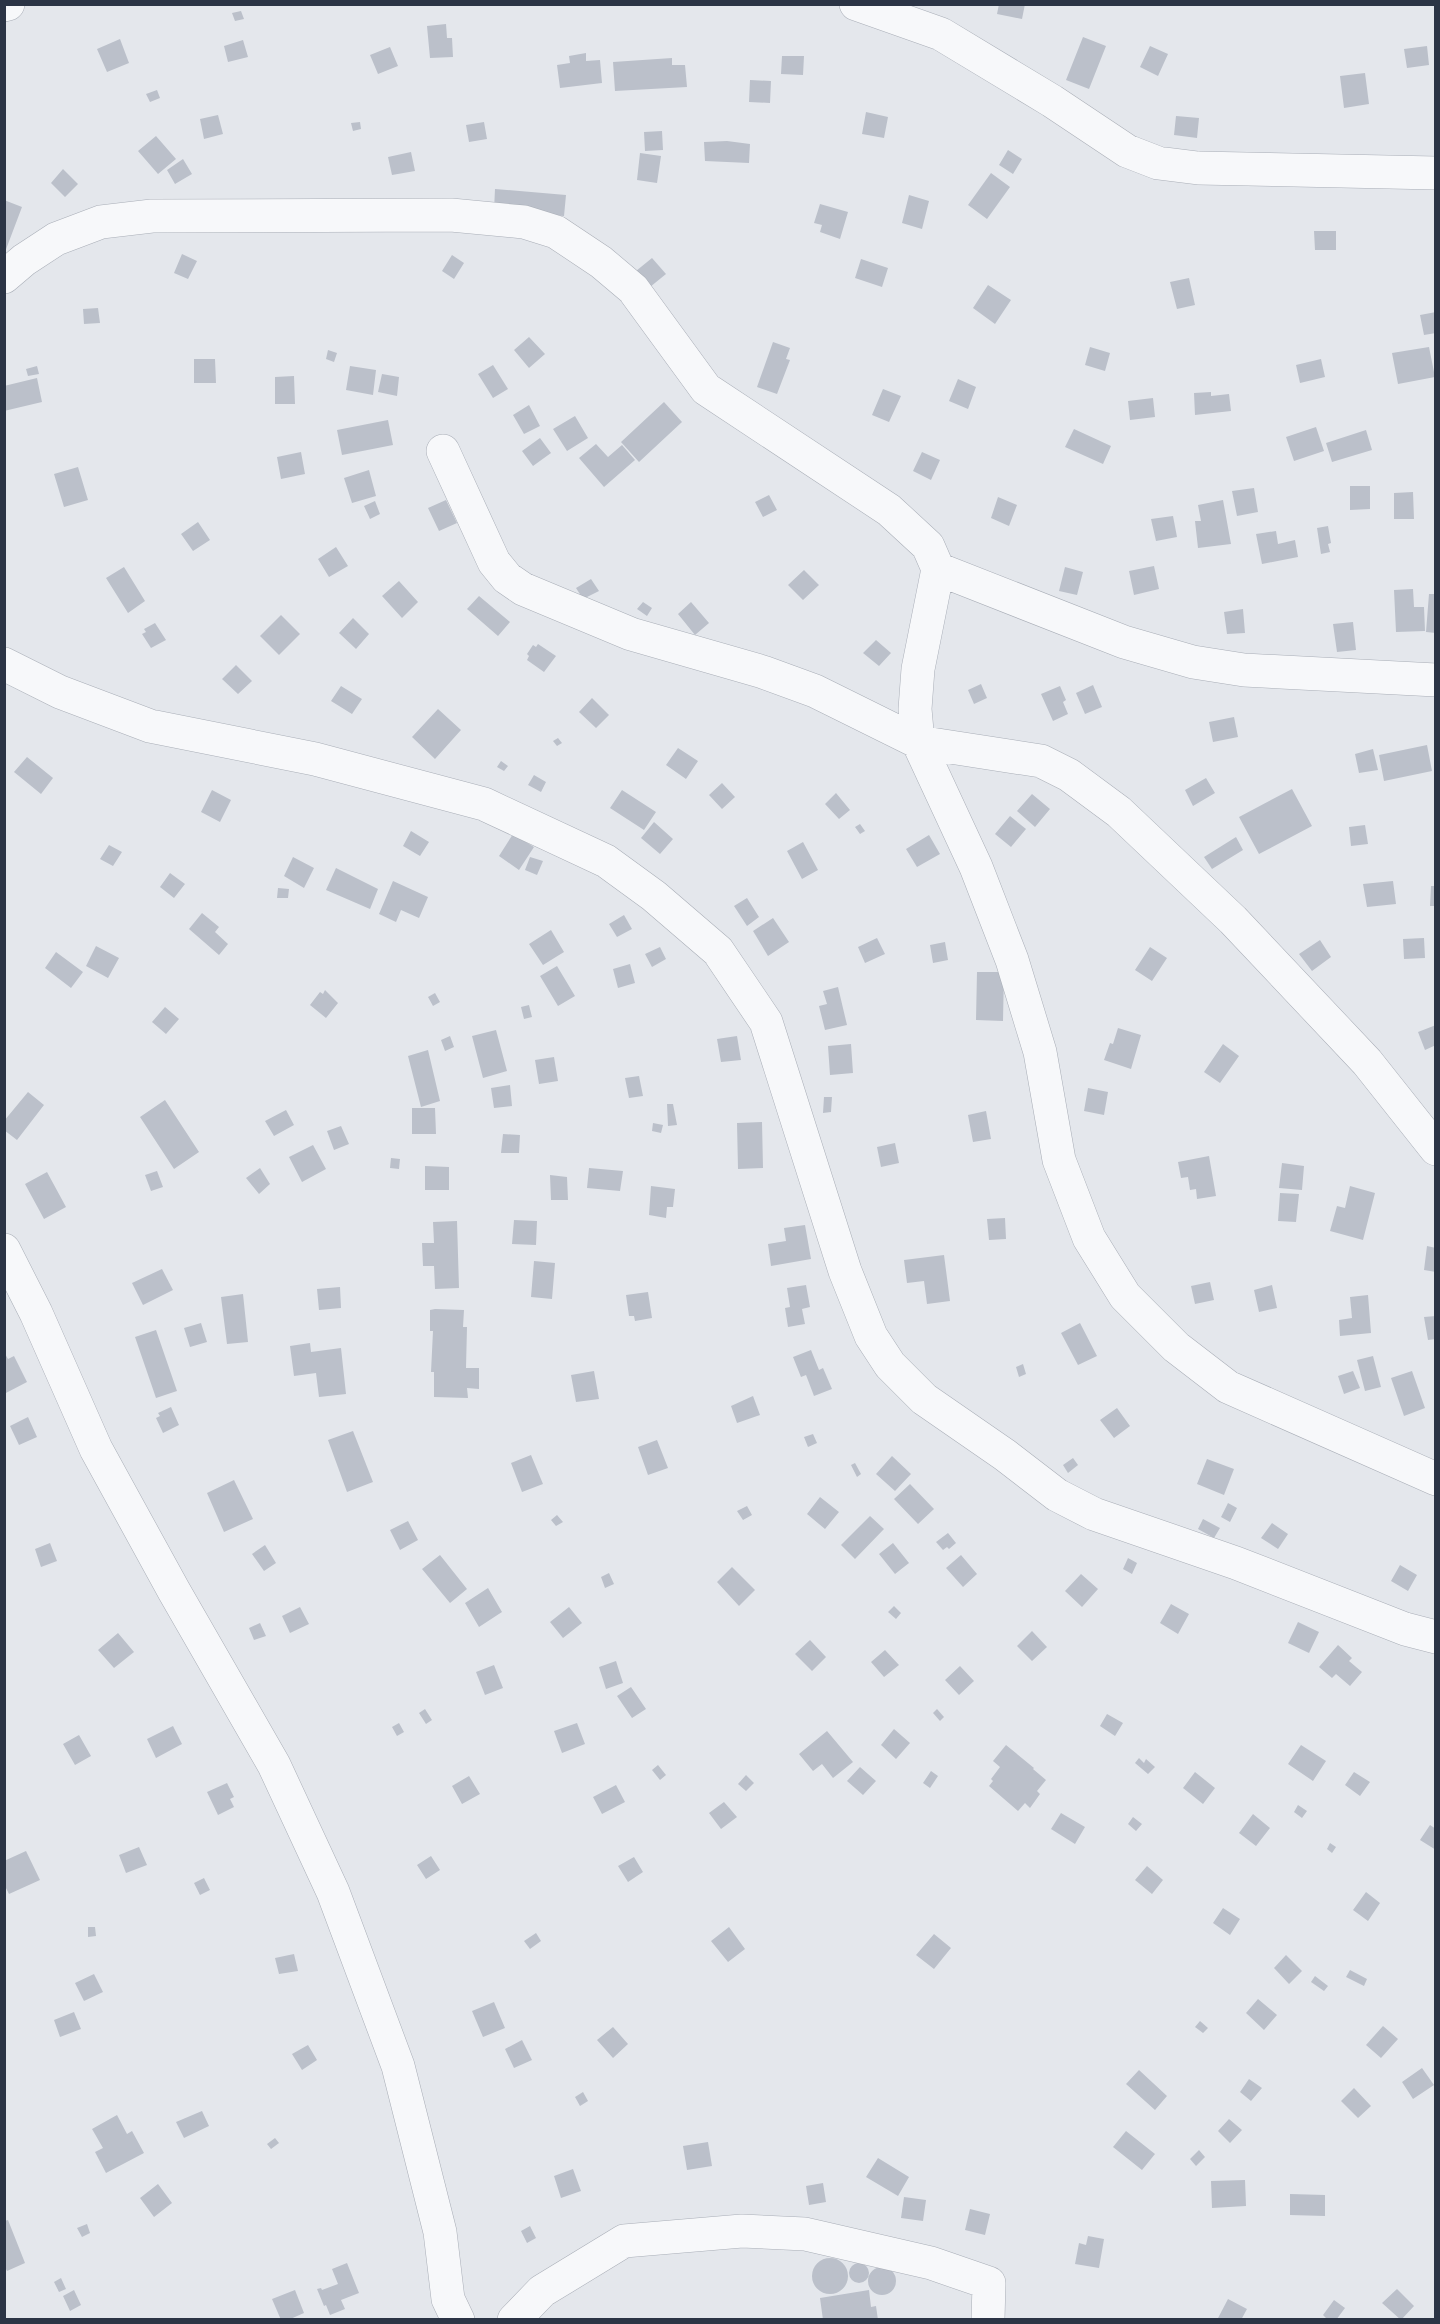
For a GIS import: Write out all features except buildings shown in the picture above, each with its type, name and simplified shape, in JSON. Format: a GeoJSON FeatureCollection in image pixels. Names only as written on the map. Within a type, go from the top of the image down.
{"type":"FeatureCollection","features":[{"type":"Feature","properties":{"kind":"street"},"geometry":{"type":"LineString","coordinates":[[856,4],[941,34],[1052,101],[1127,151],[1158,163],[1198,168],[1436,172]]}},
{"type":"Feature","properties":{"kind":"street"},"geometry":{"type":"LineString","coordinates":[[4,277],[24,260],[56,239],[101,222],[152,216],[451,215],[524,222],[556,232],[601,262],[633,289],[706,389],[889,510],[928,546],[938,569],[918,669],[915,709],[918,742],[976,867],[1012,960],[1040,1052],[1059,1160],[1089,1238],[1125,1296],[1176,1347],[1228,1387],[1436,1479]]}},
{"type":"Feature","properties":{"kind":"street"},"geometry":{"type":"LineString","coordinates":[[443,451],[494,562],[507,578],[523,589],[631,634],[764,672],[815,691],[918,742],[1041,761],[1069,775],[1119,812],[1233,920],[1359,1054],[1436,1149]]}},
{"type":"Feature","properties":{"kind":"street"},"geometry":{"type":"LineString","coordinates":[[938,569],[1124,642],[1193,662],[1244,670],[1436,680]]}},
{"type":"Feature","properties":{"kind":"street"},"geometry":{"type":"LineString","coordinates":[[4,664],[60,692],[150,726],[315,759],[484,804],[606,861],[654,896],[718,951],[766,1022],[844,1271],[871,1336],[890,1365],[924,1399],[1005,1455],[1057,1495],[1094,1514],[1236,1563],[1405,1629],[1436,1637]]}},
{"type":"Feature","properties":{"kind":"street"},"geometry":{"type":"LineString","coordinates":[[4,1250],[36,1313],[96,1449],[174,1592],[274,1765],[333,1892],[398,2066],[440,2232],[448,2300],[458,2319]]}},
{"type":"Feature","properties":{"kind":"street"},"geometry":{"type":"LineString","coordinates":[[514,2319],[542,2290],[624,2241],[742,2231],[805,2234],[931,2263],[989,2283],[988,2319]]}}]}
